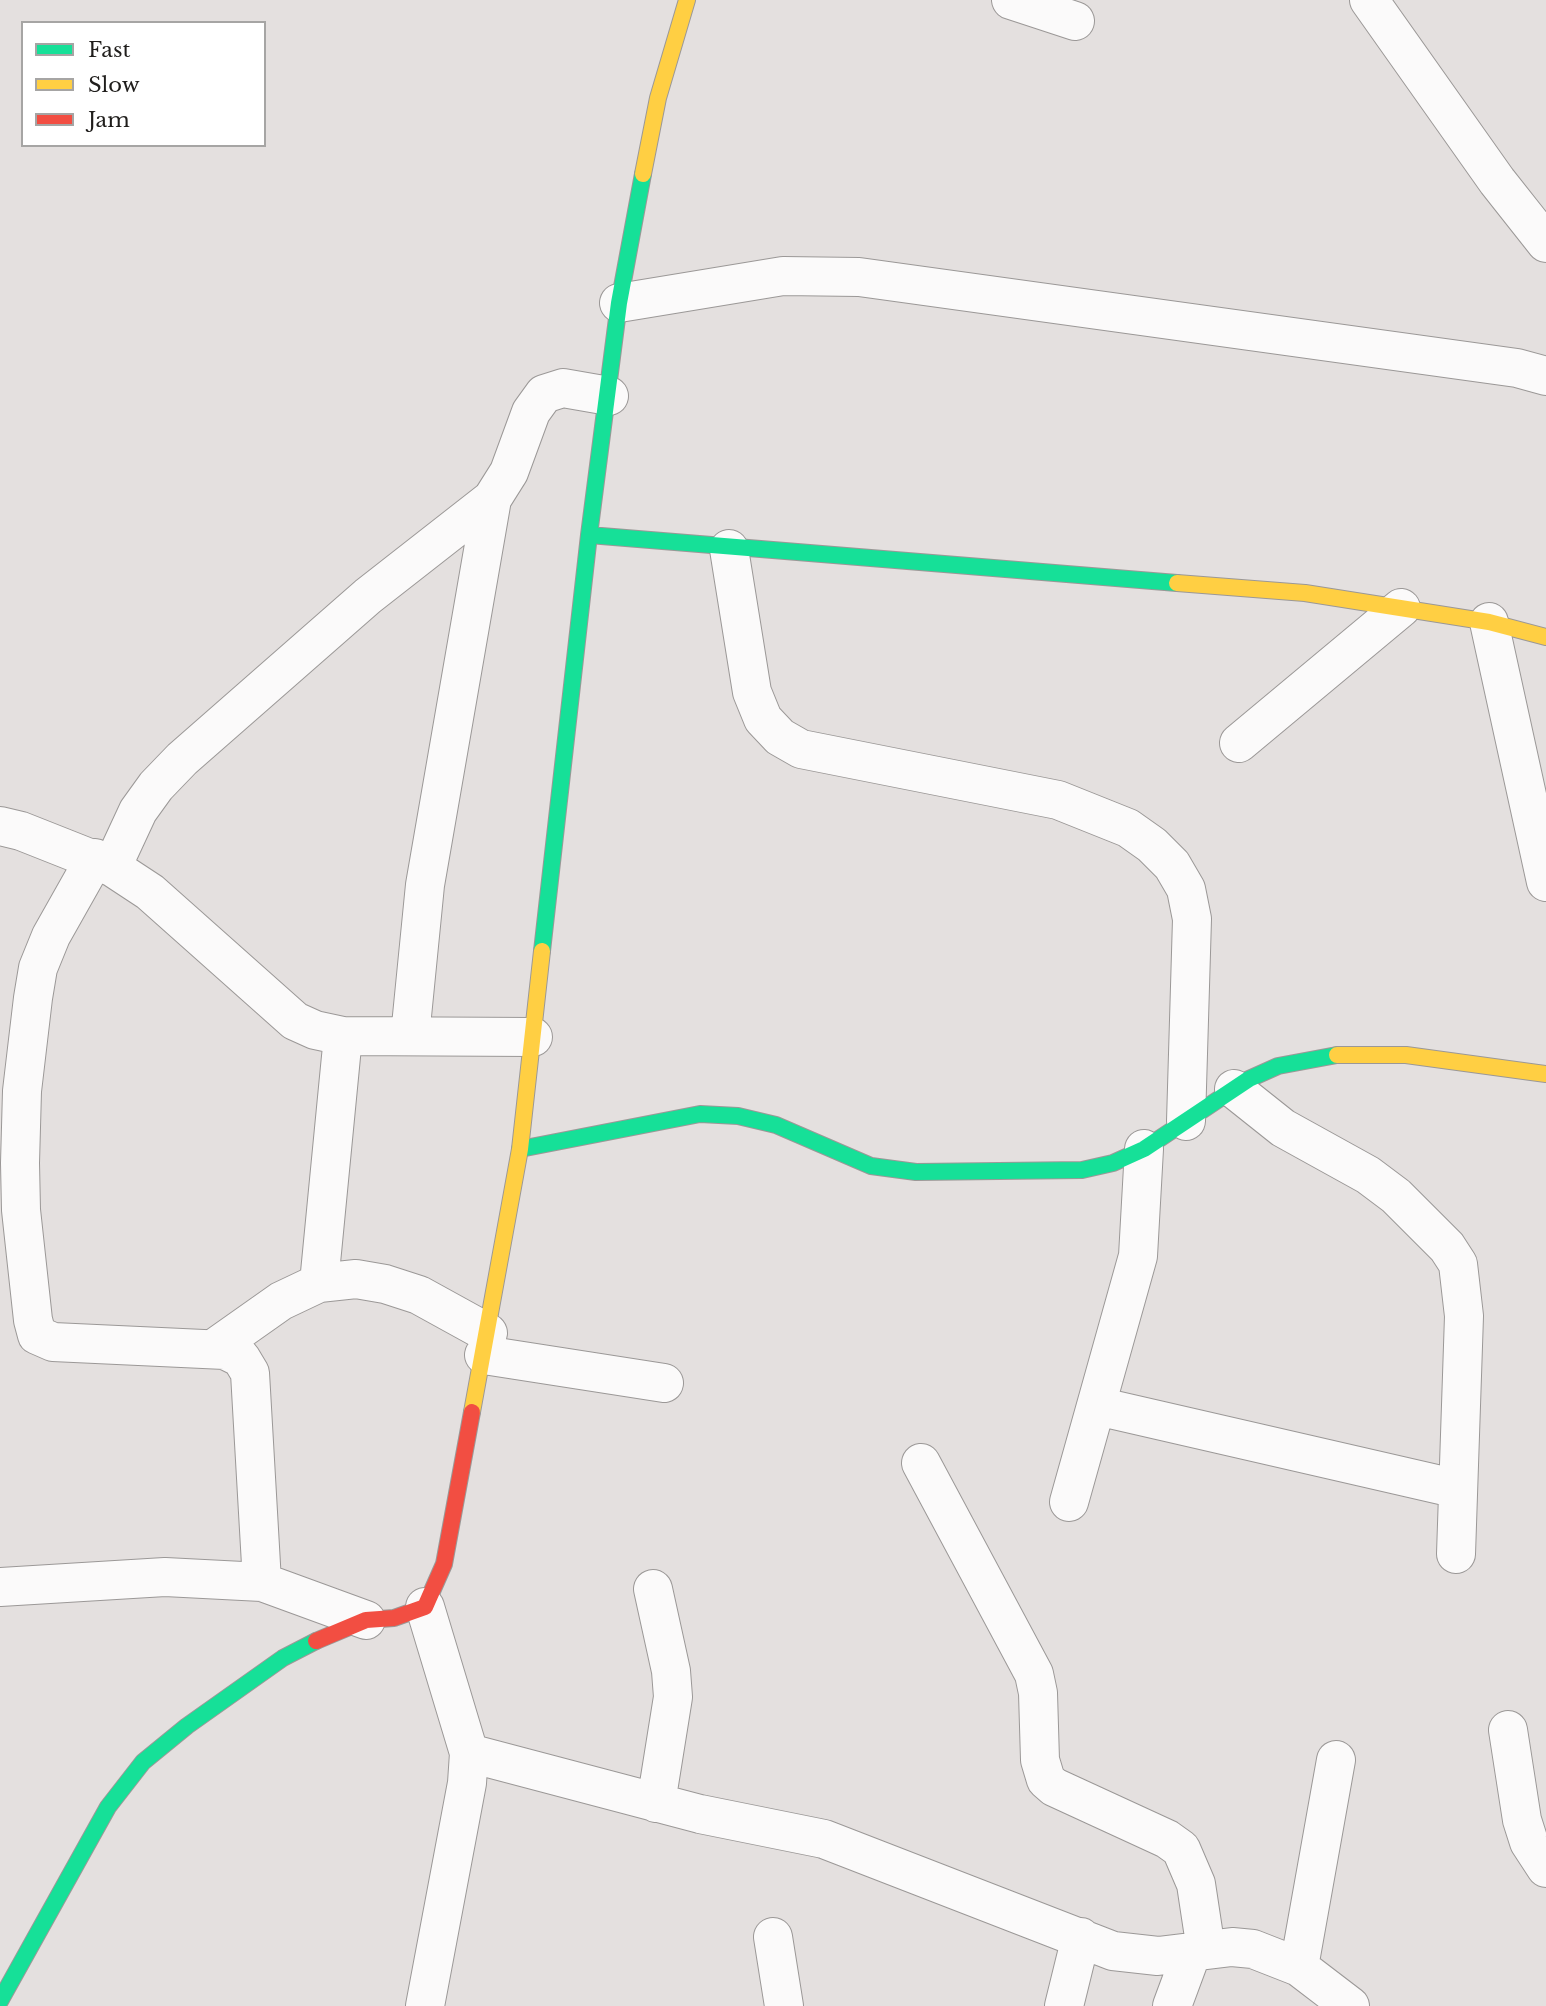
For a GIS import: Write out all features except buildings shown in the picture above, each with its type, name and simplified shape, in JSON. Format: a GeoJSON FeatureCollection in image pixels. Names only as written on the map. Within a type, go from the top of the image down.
{"type":"FeatureCollection","features":[{"type":"Feature","properties":{"kind":"main road"},"geometry":{"type":"LineString","coordinates":[[0,2001],[108,1807],[143,1762],[187,1726],[283,1658],[336,1630],[366,1620],[394,1618],[425,1607],[444,1564],[520,1149],[589,535],[619,303],[658,98],[687,0]]}},
{"type":"Feature","properties":{"kind":"main road"},"geometry":{"type":"LineString","coordinates":[[589,535],[729,549],[1141,577],[1305,593],[1489,622],[1546,637]]}},
{"type":"Feature","properties":{"kind":"main road"},"geometry":{"type":"LineString","coordinates":[[520,1149],[700,1114],[738,1116],[776,1125],[871,1167],[916,1172],[1082,1170],[1113,1163],[1144,1149],[1234,1089],[1278,1066],[1312,1057],[1352,1053],[1459,1061],[1546,1074]]}},
{"type":"Feature","properties":{"kind":"street"},"geometry":{"type":"LineString","coordinates":[[1011,0],[1075,21]]}},
{"type":"Feature","properties":{"kind":"street"},"geometry":{"type":"LineString","coordinates":[[1369,0],[1497,181],[1546,243]]}},
{"type":"Feature","properties":{"kind":"street"},"geometry":{"type":"LineString","coordinates":[[619,303],[783,276],[859,277],[1517,368],[1546,376]]}},
{"type":"Feature","properties":{"kind":"street"},"geometry":{"type":"LineString","coordinates":[[262,1583],[250,1373],[241,1358],[225,1350],[53,1342],[37,1335],[21,1210],[20,1163],[22,1091],[38,968],[51,936],[156,786],[181,760],[368,596],[492,499],[509,471],[531,412],[544,394],[563,388],[609,396]]}},
{"type":"Feature","properties":{"kind":"street"},"geometry":{"type":"LineString","coordinates":[[410,1036],[427,872],[492,499]]}},
{"type":"Feature","properties":{"kind":"street"},"geometry":{"type":"LineString","coordinates":[[729,549],[752,692],[763,719],[780,737],[801,749],[1058,800],[1128,828],[1152,845],[1172,865],[1186,889],[1192,919],[1186,1121]]}},
{"type":"Feature","properties":{"kind":"street"},"geometry":{"type":"LineString","coordinates":[[1239,743],[1401,608]]}},
{"type":"Feature","properties":{"kind":"street"},"geometry":{"type":"LineString","coordinates":[[1489,622],[1546,882]]}},
{"type":"Feature","properties":{"kind":"street"},"geometry":{"type":"LineString","coordinates":[[0,826],[21,831],[104,863],[150,892],[295,1021],[314,1030],[343,1036],[533,1037]]}},
{"type":"Feature","properties":{"kind":"street"},"geometry":{"type":"LineString","coordinates":[[319,1283],[343,1036]]}},
{"type":"Feature","properties":{"kind":"street"},"geometry":{"type":"LineString","coordinates":[[1234,1089],[1283,1128],[1368,1175],[1396,1196],[1447,1247],[1458,1264],[1464,1316],[1456,1554]]}},
{"type":"Feature","properties":{"kind":"street"},"geometry":{"type":"LineString","coordinates":[[1069,1502],[1138,1256],[1144,1149]]}},
{"type":"Feature","properties":{"kind":"street"},"geometry":{"type":"LineString","coordinates":[[213,1349],[281,1301],[319,1283],[356,1279],[419,1294],[486,1344],[664,1383]]}},
{"type":"Feature","properties":{"kind":"street"},"geometry":{"type":"LineString","coordinates":[[1097,1406],[1458,1489]]}},
{"type":"Feature","properties":{"kind":"street"},"geometry":{"type":"LineString","coordinates":[[921,1463],[1034,1674],[1038,1693],[1040,1760],[1046,1780],[1054,1787],[1167,1839],[1181,1849],[1196,1884],[1199,1951],[1172,2006]]}},
{"type":"Feature","properties":{"kind":"street"},"geometry":{"type":"LineString","coordinates":[[0,1587],[165,1577],[262,1583],[366,1620]]}},
{"type":"Feature","properties":{"kind":"street"},"geometry":{"type":"LineString","coordinates":[[653,1590],[671,1671],[673,1697],[656,1803]]}},
{"type":"Feature","properties":{"kind":"street"},"geometry":{"type":"LineString","coordinates":[[425,1607],[469,1753],[467,1783],[425,2006]]}},
{"type":"Feature","properties":{"kind":"street"},"geometry":{"type":"LineString","coordinates":[[1508,1730],[1522,1820],[1529,1842],[1546,1868]]}},
{"type":"Feature","properties":{"kind":"street"},"geometry":{"type":"LineString","coordinates":[[469,1753],[754,1827],[824,1839],[1113,1951],[1137,1956],[1253,1949],[1299,1967],[1350,2006]]}},
{"type":"Feature","properties":{"kind":"street"},"geometry":{"type":"LineString","coordinates":[[1299,1967],[1336,1760]]}},
{"type":"Feature","properties":{"kind":"street"},"geometry":{"type":"LineString","coordinates":[[773,1937],[784,2006]]}},
{"type":"Feature","properties":{"kind":"street"},"geometry":{"type":"LineString","coordinates":[[1065,2006],[1081,1937]]}},
{"type":"Feature","properties":{"kind":"traffic: fast"},"geometry":{"type":"LineString","coordinates":[[542,951],[589,535],[619,303],[643,174]]}},
{"type":"Feature","properties":{"kind":"traffic: fast"},"geometry":{"type":"LineString","coordinates":[[589,535],[1177,583]]}},
{"type":"Feature","properties":{"kind":"traffic: fast"},"geometry":{"type":"LineString","coordinates":[[520,1149],[700,1114],[738,1116],[776,1125],[871,1166],[916,1172],[1082,1170],[1113,1163],[1144,1149],[1249,1079],[1278,1066],[1337,1055]]}},
{"type":"Feature","properties":{"kind":"traffic: fast"},"geometry":{"type":"LineString","coordinates":[[0,2001],[108,1807],[143,1762],[187,1726],[283,1658],[316,1641]]}},
{"type":"Feature","properties":{"kind":"traffic: slow"},"geometry":{"type":"LineString","coordinates":[[643,174],[658,98],[687,0]]}},
{"type":"Feature","properties":{"kind":"traffic: slow"},"geometry":{"type":"LineString","coordinates":[[1177,583],[1305,593],[1489,622],[1546,637]]}},
{"type":"Feature","properties":{"kind":"traffic: slow"},"geometry":{"type":"LineString","coordinates":[[472,1412],[520,1149],[542,951]]}},
{"type":"Feature","properties":{"kind":"traffic: slow"},"geometry":{"type":"LineString","coordinates":[[1337,1055],[1406,1055],[1546,1074]]}},
{"type":"Feature","properties":{"kind":"traffic: jam"},"geometry":{"type":"LineString","coordinates":[[316,1641],[366,1620],[394,1618],[425,1607],[444,1564],[472,1412]]}}]}
